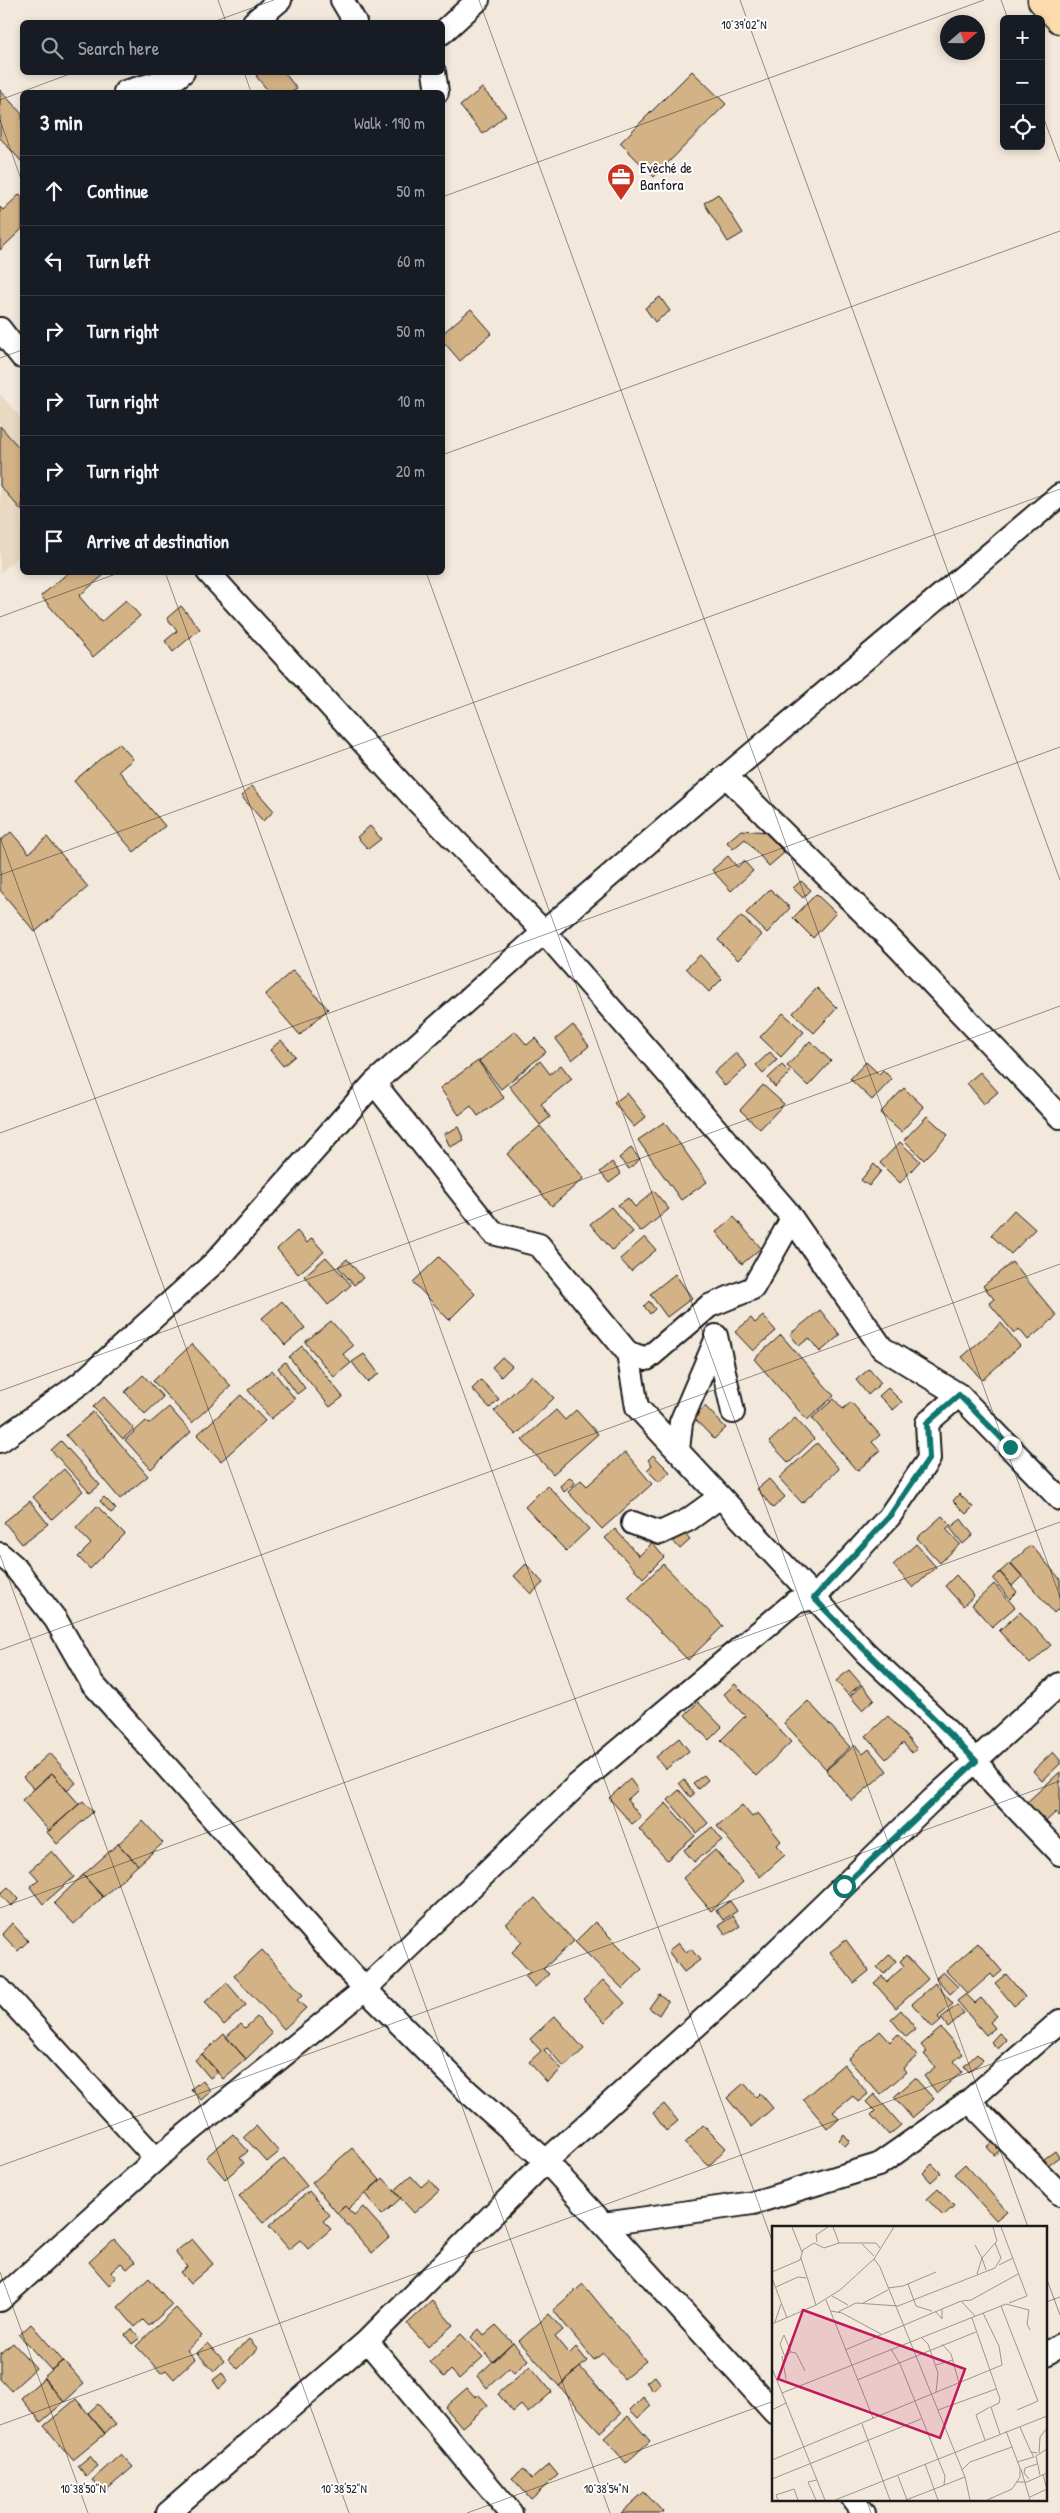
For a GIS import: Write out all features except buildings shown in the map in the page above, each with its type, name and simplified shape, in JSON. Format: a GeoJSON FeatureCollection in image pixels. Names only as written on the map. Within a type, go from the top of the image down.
{"type":"FeatureCollection","features":[{"type":"Feature","properties":{"kind":"highway"},"geometry":{"type":"LineString","coordinates":[[1042,0],[1060,19]]}},
{"type":"Feature","properties":{"kind":"street"},"geometry":{"type":"LineString","coordinates":[[256,20],[280,0]]}},
{"type":"Feature","properties":{"kind":"street"},"geometry":{"type":"LineString","coordinates":[[342,0],[354,20]]}},
{"type":"Feature","properties":{"kind":"street"},"geometry":{"type":"LineString","coordinates":[[445,30],[478,0]]}},
{"type":"Feature","properties":{"kind":"street"},"geometry":{"type":"LineString","coordinates":[[132,90],[179,75]]}},
{"type":"Feature","properties":{"kind":"street"},"geometry":{"type":"LineString","coordinates":[[434,75],[436,90]]}},
{"type":"Feature","properties":{"kind":"street"},"geometry":{"type":"LineString","coordinates":[[0,330],[20,355]]}},
{"type":"Feature","properties":{"kind":"street"},"geometry":{"type":"LineString","coordinates":[[0,1441],[81,1383],[215,1262],[374,1083],[544,932],[726,776],[1060,495]]}},
{"type":"Feature","properties":{"kind":"street"},"geometry":{"type":"LineString","coordinates":[[211,575],[414,798],[544,932],[792,1219],[882,1348],[959,1395],[1060,1499]]}},
{"type":"Feature","properties":{"kind":"street"},"geometry":{"type":"LineString","coordinates":[[726,776],[896,945],[1060,1117]]}},
{"type":"Feature","properties":{"kind":"street"},"geometry":{"type":"LineString","coordinates":[[374,1083],[493,1233],[539,1245],[628,1353],[637,1407],[866,1653],[933,1716],[976,1761],[994,1785],[1060,1854]]}},
{"type":"Feature","properties":{"kind":"street"},"geometry":{"type":"LineString","coordinates":[[628,1353],[648,1359],[709,1306],[753,1288],[792,1219]]}},
{"type":"Feature","properties":{"kind":"street"},"geometry":{"type":"LineString","coordinates":[[709,1306],[733,1412]]}},
{"type":"Feature","properties":{"kind":"street"},"geometry":{"type":"LineString","coordinates":[[678,1450],[681,1422],[716,1340]]}},
{"type":"Feature","properties":{"kind":"street"},"geometry":{"type":"LineString","coordinates":[[0,2300],[156,2159],[365,1989],[576,1786],[795,1602],[814,1598],[889,1517],[929,1458],[927,1423],[959,1395]]}},
{"type":"Feature","properties":{"kind":"street"},"geometry":{"type":"LineString","coordinates":[[633,1523],[660,1533],[688,1520],[720,1497]]}},
{"type":"Feature","properties":{"kind":"street"},"geometry":{"type":"LineString","coordinates":[[0,1554],[14,1566],[56,1620],[92,1682],[365,1989],[467,2091],[546,2161],[772,2410]]}},
{"type":"Feature","properties":{"kind":"street"},"geometry":{"type":"LineString","coordinates":[[168,2513],[366,2341],[546,2161],[735,1991],[931,1801],[1060,1684]]}},
{"type":"Feature","properties":{"kind":"street"},"geometry":{"type":"LineString","coordinates":[[0,1989],[156,2159]]}},
{"type":"Feature","properties":{"kind":"street"},"geometry":{"type":"LineString","coordinates":[[604,2224],[753,2203],[878,2165],[969,2100],[1060,2021]]}},
{"type":"Feature","properties":{"kind":"street"},"geometry":{"type":"LineString","coordinates":[[969,2100],[1060,2194]]}},
{"type":"Feature","properties":{"kind":"street"},"geometry":{"type":"LineString","coordinates":[[366,2341],[511,2513]]}},
{"type":"Feature","properties":{"kind":"street"},"geometry":{"type":"LineString","coordinates":[[1048,2353],[1060,2345]]}},
{"type":"Feature","properties":{"kind":"street"},"geometry":{"type":"LineString","coordinates":[[854,2500],[864,2513]]}},
{"type":"Feature","properties":{"kind":"shaded area"},"geometry":{"type":"Polygon","coordinates":[[[0,394],[20,417],[20,555],[0,573],[0,394]]]}},
{"type":"Feature","properties":{"kind":"place","name":"Evêché de Banfora"},"geometry":{"type":"Point","coordinates":[621,201]}},
{"type":"Feature","properties":{"kind":"route"},"geometry":{"type":"LineString","coordinates":[[844,1886],[931,1801],[976,1761],[933,1716],[866,1653],[814,1598],[889,1517],[929,1458],[927,1423],[959,1395],[1010,1447]]}}]}
